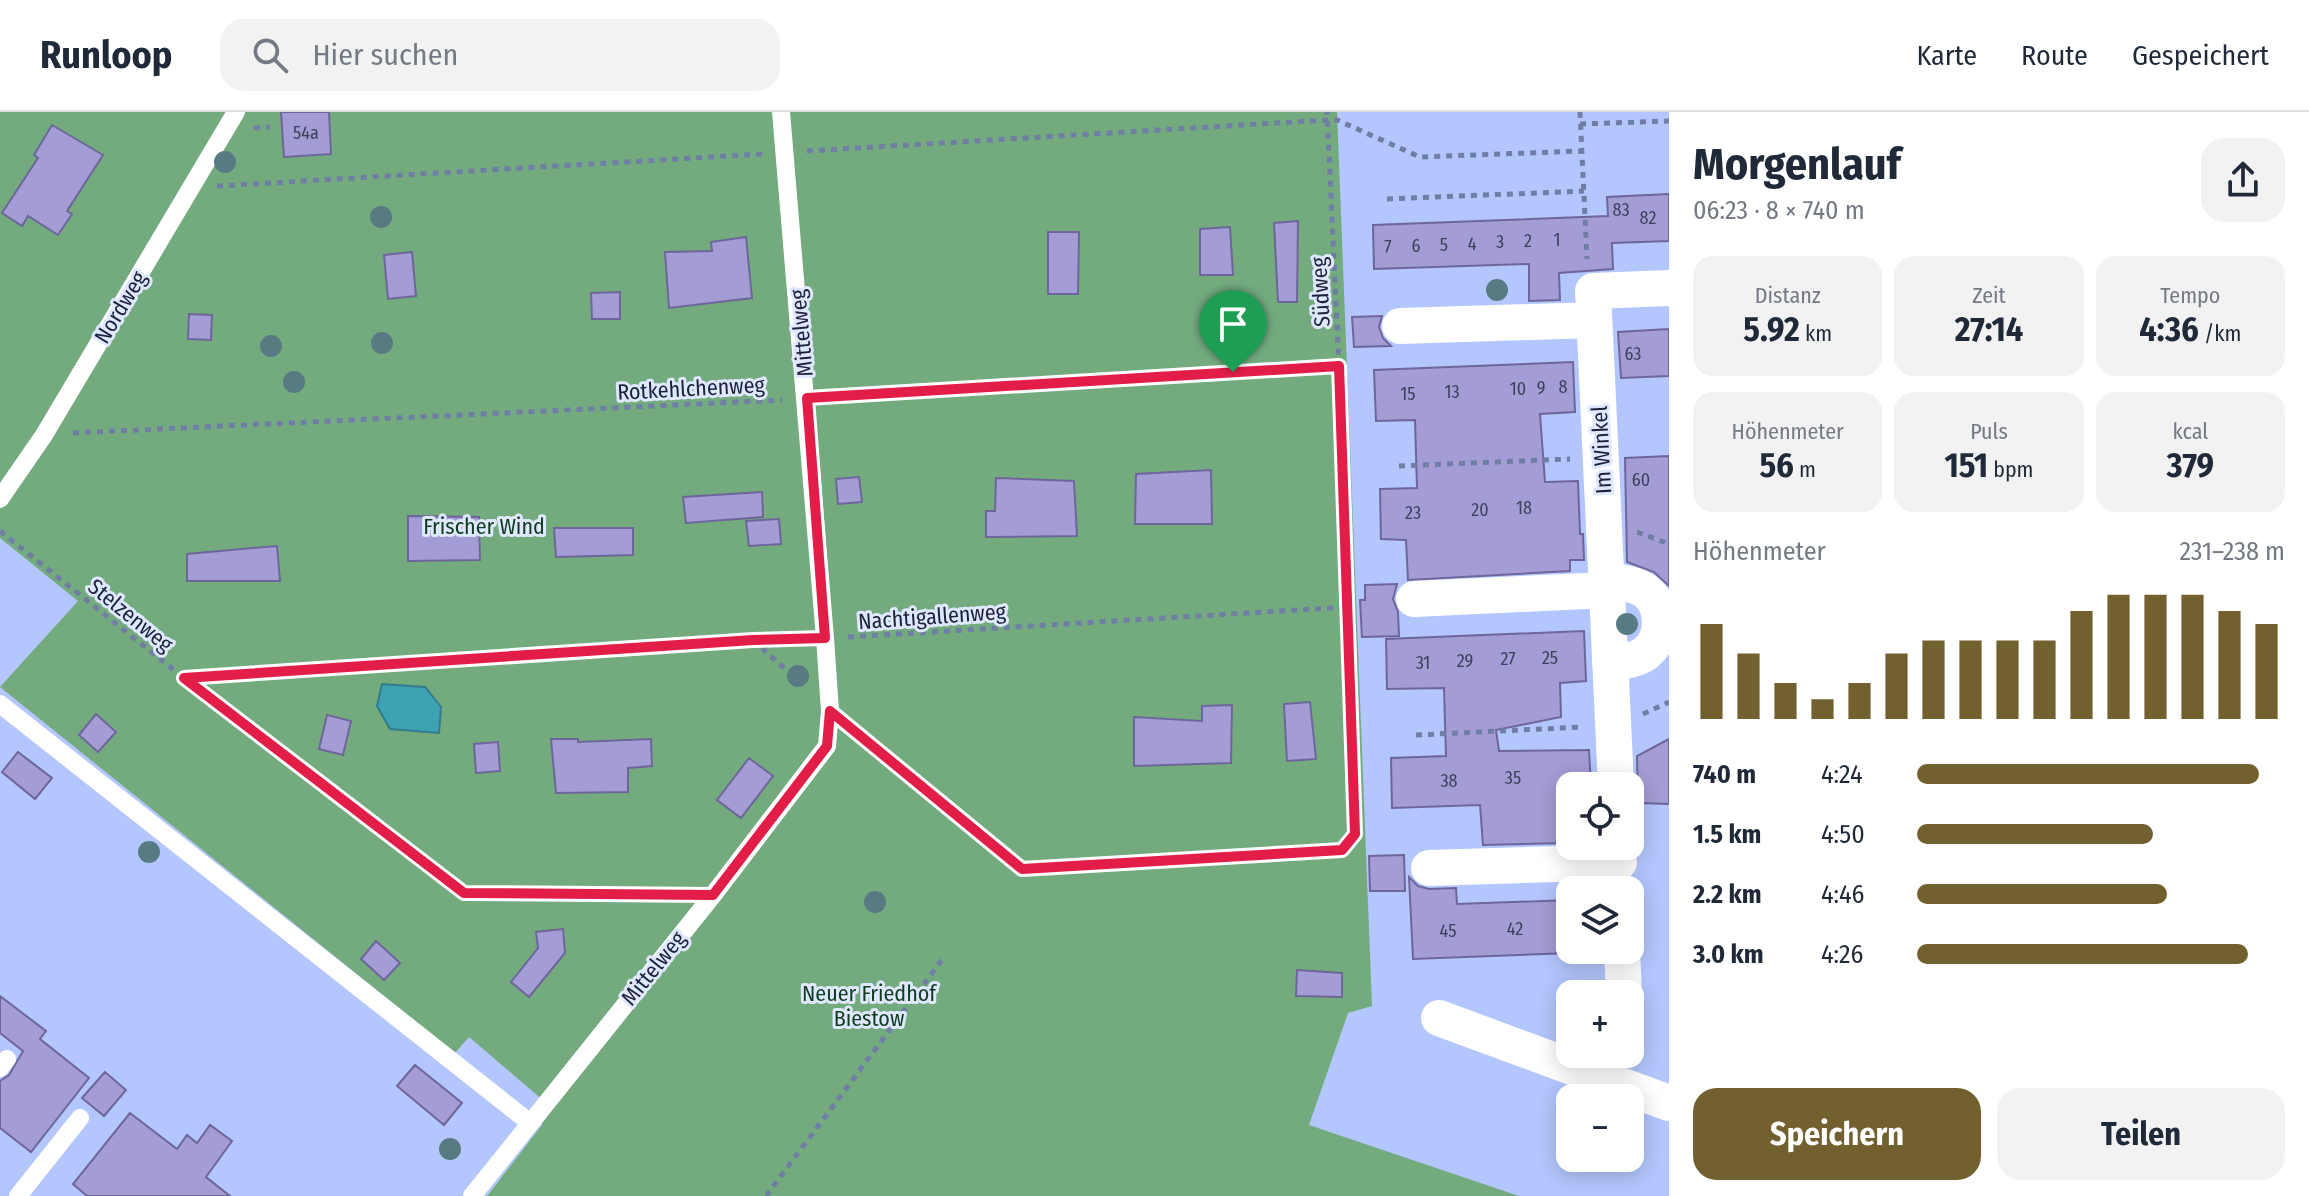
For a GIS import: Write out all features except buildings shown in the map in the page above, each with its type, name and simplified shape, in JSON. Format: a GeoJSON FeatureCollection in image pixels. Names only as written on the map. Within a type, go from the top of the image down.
{"type":"FeatureCollection","features":[{"type":"Feature","properties":{"kind":"street"},"geometry":{"type":"LineString","coordinates":[[1400,326],[1594,306],[1669,288]]}},
{"type":"Feature","properties":{"kind":"street","name":"Im Winkel"},"geometry":{"type":"LineString","coordinates":[[1594,306],[1615,772]]}},
{"type":"Feature","properties":{"kind":"street"},"geometry":{"type":"LineString","coordinates":[[1414,599],[1630,584],[1646,591],[1658,607],[1660,622],[1657,639],[1646,654],[1610,663]]}},
{"type":"Feature","properties":{"kind":"street"},"geometry":{"type":"LineString","coordinates":[[1429,868],[1619,866]]}},
{"type":"Feature","properties":{"kind":"street"},"geometry":{"type":"LineString","coordinates":[[1439,1018],[1620,1069],[1669,1103]]}},
{"type":"Feature","properties":{"kind":"lane","name":"Nordweg"},"geometry":{"type":"LineString","coordinates":[[0,499],[44,435],[236,112]]}},
{"type":"Feature","properties":{"kind":"lane","name":"Mittelweg"},"geometry":{"type":"LineString","coordinates":[[472,1196],[713,895],[827,746],[830,711],[825,638],[781,112]]}},
{"type":"Feature","properties":{"kind":"lane"},"geometry":{"type":"LineString","coordinates":[[0,704],[529,1122]]}},
{"type":"Feature","properties":{"kind":"lane"},"geometry":{"type":"LineString","coordinates":[[18,1196],[80,1118]]}},
{"type":"Feature","properties":{"kind":"path","name":"Südweg"},"geometry":{"type":"LineString","coordinates":[[830,711],[1022,869],[1342,850],[1355,834],[1327,112]]}},
{"type":"Feature","properties":{"kind":"path"},"geometry":{"type":"LineString","coordinates":[[1580,112],[1587,275],[1594,306]]}},
{"type":"Feature","properties":{"kind":"path"},"geometry":{"type":"LineString","coordinates":[[1327,120],[1337,120],[1420,157],[1582,151]]}},
{"type":"Feature","properties":{"kind":"path"},"geometry":{"type":"LineString","coordinates":[[1580,124],[1669,121]]}},
{"type":"Feature","properties":{"kind":"path"},"geometry":{"type":"LineString","coordinates":[[1387,199],[1584,191]]}},
{"type":"Feature","properties":{"kind":"path","name":"Rotkehlchenweg"},"geometry":{"type":"LineString","coordinates":[[44,435],[807,398],[1339,366]]}},
{"type":"Feature","properties":{"kind":"path"},"geometry":{"type":"LineString","coordinates":[[1399,466],[1601,457]]}},
{"type":"Feature","properties":{"kind":"path","name":"Stelzenweg"},"geometry":{"type":"LineString","coordinates":[[0,531],[184,678],[464,893],[713,895]]}},
{"type":"Feature","properties":{"kind":"path","name":"Nachtigallenweg"},"geometry":{"type":"LineString","coordinates":[[184,678],[753,640],[1347,607]]}},
{"type":"Feature","properties":{"kind":"path"},"geometry":{"type":"LineString","coordinates":[[753,640],[830,711]]}},
{"type":"Feature","properties":{"kind":"path"},"geometry":{"type":"LineString","coordinates":[[1416,735],[1613,725]]}},
{"type":"Feature","properties":{"kind":"path"},"geometry":{"type":"LineString","coordinates":[[766,1196],[944,957]]}},
{"type":"Feature","properties":{"kind":"green space","name":"Frischer Wind"},"geometry":{"type":"Polygon","coordinates":[[[0,112],[1337,112],[1372,1006],[1348,1013],[1309,1125],[1519,1196],[487,1196],[542,1125],[544,1101],[469,1037],[455,1053],[0,687],[78,601],[0,538],[0,112]]]}},
{"type":"Feature","properties":{"kind":"shaded area"},"geometry":{"type":"Polygon","coordinates":[[[382,684],[425,687],[441,707],[439,733],[390,729],[377,706],[382,684]]]}},
{"type":"Feature","properties":{"kind":"route"},"geometry":{"type":"LineString","coordinates":[[1339,366],[1355,834],[1342,850],[1022,869],[830,711],[827,746],[713,895],[464,893],[184,678],[753,640],[825,638],[807,398],[1233,372],[1339,366]]}},
{"type":"Feature","properties":{"kind":"park label","name":"Neuer Friedhof Biestow"},"geometry":{"type":"Point","coordinates":[869,1006]}}]}
